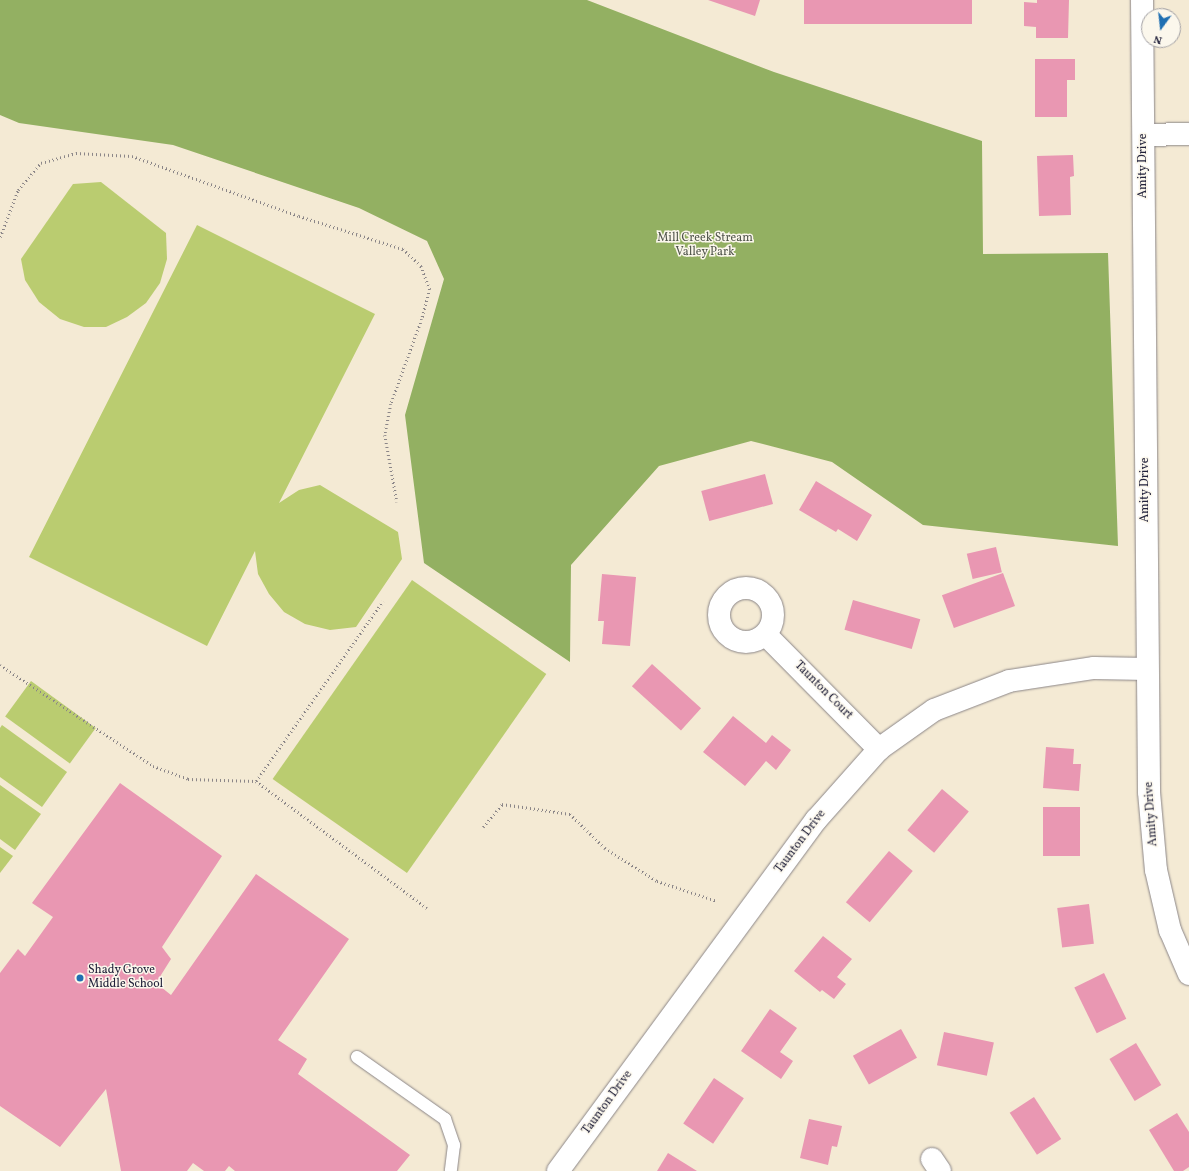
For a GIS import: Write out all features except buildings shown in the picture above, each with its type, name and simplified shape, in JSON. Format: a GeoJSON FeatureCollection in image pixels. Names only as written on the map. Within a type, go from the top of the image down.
{"type":"FeatureCollection","features":[{"type":"Feature","properties":{"kind":"street","name":"Amity Drive"},"geometry":{"type":"LineString","coordinates":[[1142,0],[1149,792],[1156,870],[1170,930],[1189,974]]}},
{"type":"Feature","properties":{"kind":"street"},"geometry":{"type":"LineString","coordinates":[[1144,135],[1189,134]]}},
{"type":"Feature","properties":{"kind":"street","name":"Taunton Court"},"geometry":{"type":"LineString","coordinates":[[766,635],[879,749]]}},
{"type":"Feature","properties":{"kind":"street","name":"Taunton Drive"},"geometry":{"type":"LineString","coordinates":[[558,1171],[816,820],[879,749],[934,710],[1009,681],[1094,668],[1147,669]]}},
{"type":"Feature","properties":{"kind":"lane"},"geometry":{"type":"LineString","coordinates":[[357,1057],[445,1119],[454,1145],[452,1171]]}},
{"type":"Feature","properties":{"kind":"path"},"geometry":{"type":"LineString","coordinates":[[0,237],[18,190],[41,163],[76,153],[132,156],[299,216],[403,250],[421,266],[430,289],[422,319],[391,404],[385,435],[397,502]]}},
{"type":"Feature","properties":{"kind":"path"},"geometry":{"type":"LineString","coordinates":[[256,781],[383,601]]}},
{"type":"Feature","properties":{"kind":"path"},"geometry":{"type":"LineString","coordinates":[[0,665],[153,766],[188,779],[256,781],[427,908]]}},
{"type":"Feature","properties":{"kind":"path"},"geometry":{"type":"LineString","coordinates":[[483,827],[502,804],[570,814],[605,848],[657,881],[717,901]]}},
{"type":"Feature","properties":{"kind":"green space","name":"Mill Creek Stream Valley Park"},"geometry":{"type":"Polygon","coordinates":[[[0,0],[587,0],[774,72],[982,141],[983,254],[1108,253],[1118,546],[923,525],[832,462],[751,441],[659,466],[571,565],[570,662],[424,563],[405,415],[444,279],[427,241],[359,208],[173,145],[19,123],[0,115],[0,0]]]}},
{"type":"Feature","properties":{"kind":"green space"},"geometry":{"type":"Polygon","coordinates":[[[101,182],[166,233],[167,259],[160,283],[146,303],[127,317],[106,327],[84,327],[60,319],[39,302],[25,280],[21,259],[73,184],[101,182]]]}},
{"type":"Feature","properties":{"kind":"green space"},"geometry":{"type":"Polygon","coordinates":[[[197,225],[375,314],[279,503],[299,490],[320,485],[398,532],[402,559],[356,627],[330,630],[305,624],[284,612],[269,594],[258,574],[255,551],[207,646],[29,557],[197,225]]]}},
{"type":"Feature","properties":{"kind":"green space"},"geometry":{"type":"Polygon","coordinates":[[[412,580],[546,674],[407,873],[273,779],[412,580]]]}},
{"type":"Feature","properties":{"kind":"green space"},"geometry":{"type":"Polygon","coordinates":[[[31,681],[96,728],[70,764],[5,717],[31,681]]]}},
{"type":"Feature","properties":{"kind":"green space"},"geometry":{"type":"Polygon","coordinates":[[[2,725],[67,772],[42,807],[0,777],[0,728],[2,725]]]}},
{"type":"Feature","properties":{"kind":"green space"},"geometry":{"type":"Polygon","coordinates":[[[0,785],[41,814],[15,850],[0,839],[0,785]]]}},
{"type":"Feature","properties":{"kind":"green space"},"geometry":{"type":"Polygon","coordinates":[[[0,847],[13,856],[0,873],[0,847]]]}},
{"type":"Feature","properties":{"kind":"place","name":"Shady Grove Middle School"},"geometry":{"type":"Point","coordinates":[80,978]}}]}
